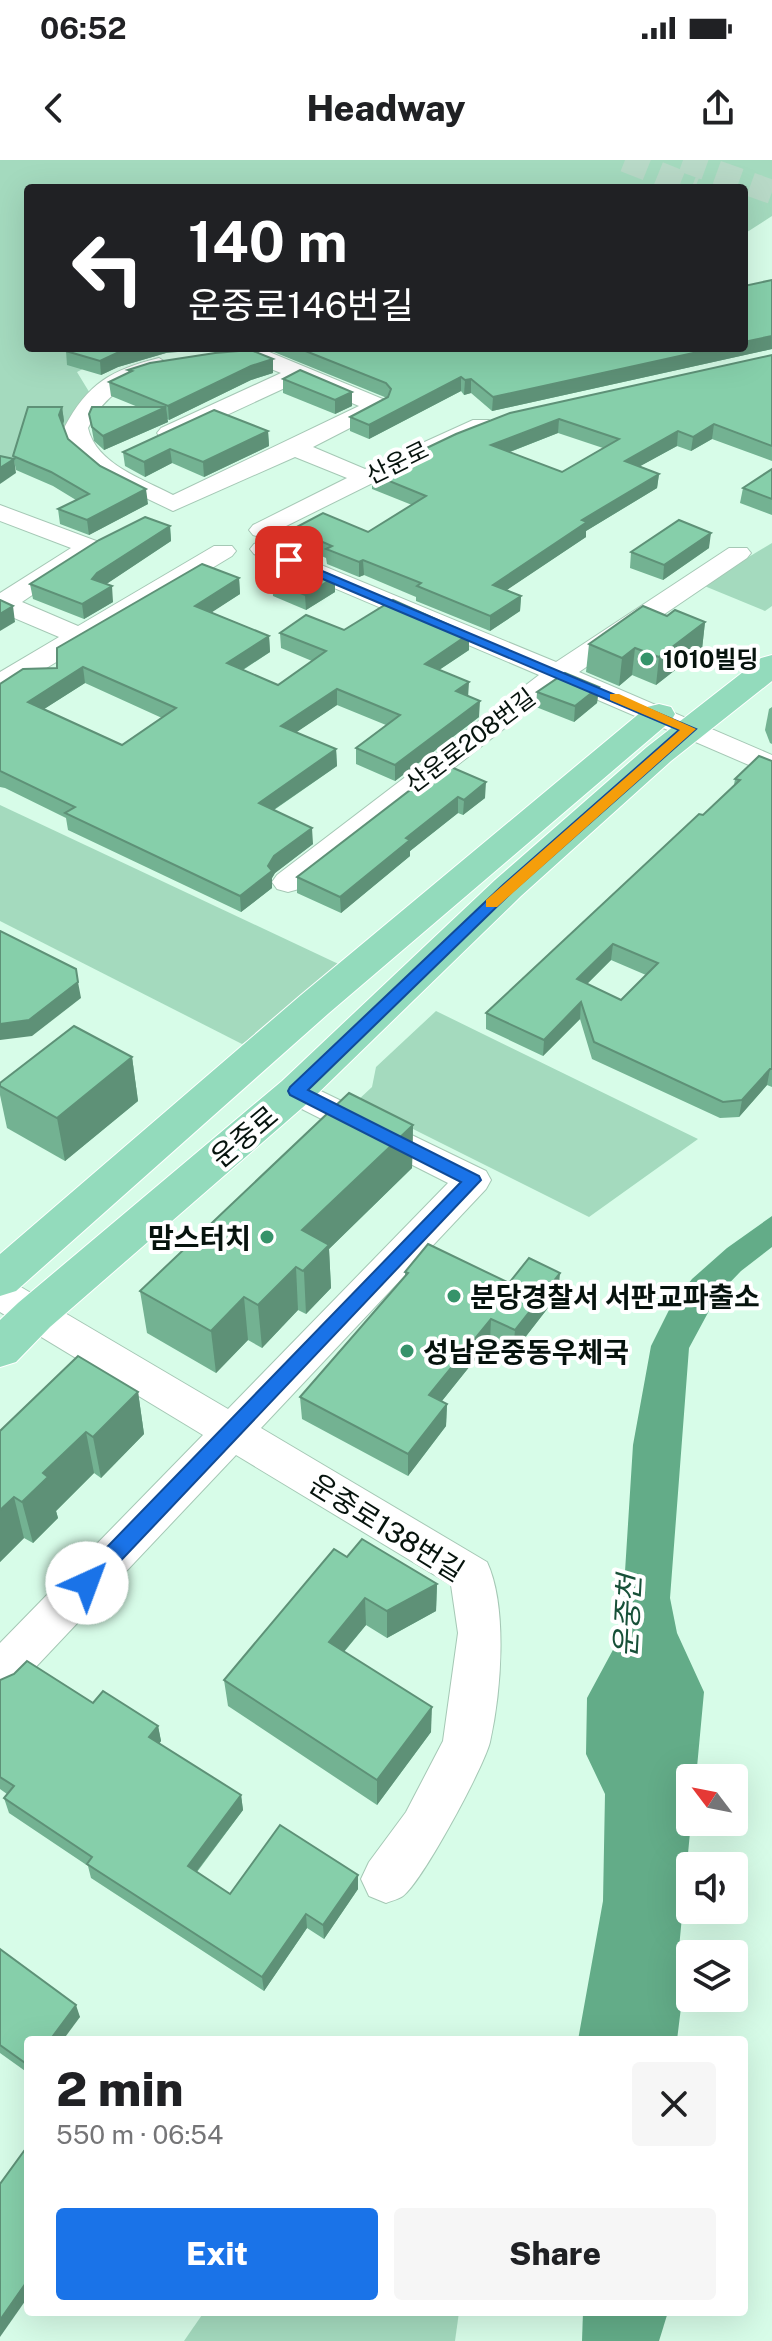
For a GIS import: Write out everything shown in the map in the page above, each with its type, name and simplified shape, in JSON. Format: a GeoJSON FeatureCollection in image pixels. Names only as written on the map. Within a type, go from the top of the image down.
{"type":"FeatureCollection","features":[{"type":"Feature","properties":{"kind":"main road","name":"운중로"},"geometry":{"type":"LineString","coordinates":[[0,1349],[17,1304],[296,1091],[508,888],[674,722],[772,634]]}},
{"type":"Feature","properties":{"kind":"main road","name":"운중로"},"geometry":{"type":"LineString","coordinates":[[0,1279],[315,1004],[674,722],[772,665]]}},
{"type":"Feature","properties":{"kind":"street"},"geometry":{"type":"LineString","coordinates":[[145,518],[377,405],[254,354],[194,360],[135,371],[109,383],[94,395],[76,428],[80,446],[112,473],[173,504]]}},
{"type":"Feature","properties":{"kind":"street"},"geometry":{"type":"LineString","coordinates":[[102,464],[299,373]]}},
{"type":"Feature","properties":{"kind":"street","name":"산운로"},"geometry":{"type":"LineString","coordinates":[[0,684],[243,537],[474,427],[504,418]]}},
{"type":"Feature","properties":{"kind":"street"},"geometry":{"type":"LineString","coordinates":[[294,448],[365,477]]}},
{"type":"Feature","properties":{"kind":"street"},"geometry":{"type":"LineString","coordinates":[[0,512],[90,547]]}},
{"type":"Feature","properties":{"kind":"street"},"geometry":{"type":"LineString","coordinates":[[1,604],[117,533]]}},
{"type":"Feature","properties":{"kind":"street"},"geometry":{"type":"LineString","coordinates":[[243,537],[772,766]]}},
{"type":"Feature","properties":{"kind":"street","name":"산운로208번길"},"geometry":{"type":"LineString","coordinates":[[288,882],[560,674],[670,594],[738,553]]}},
{"type":"Feature","properties":{"kind":"street"},"geometry":{"type":"LineString","coordinates":[[1,604],[79,636]]}},
{"type":"Feature","properties":{"kind":"street"},"geometry":{"type":"LineString","coordinates":[[0,1674],[473,1180],[296,1091]]}},
{"type":"Feature","properties":{"kind":"street","name":"운중로138번길"},"geometry":{"type":"LineString","coordinates":[[17,1304],[471,1575],[480,1633],[466,1744],[423,1828],[386,1879]]}},
{"type":"Feature","properties":{"kind":"shaded area"},"geometry":{"type":"Polygon","coordinates":[[[0,160],[772,160],[772,216],[748,231],[748,184],[24,184],[24,352],[136,352],[102,359],[77,372],[91,395],[63,430],[0,475],[0,160]]]}},
{"type":"Feature","properties":{"kind":"shaded area"},"geometry":{"type":"Polygon","coordinates":[[[772,543],[772,606],[765,611],[702,585],[772,543]]]}},
{"type":"Feature","properties":{"kind":"shaded area"},"geometry":{"type":"Polygon","coordinates":[[[0,805],[347,968],[299,1007],[242,1044],[0,921],[0,805]]]}},
{"type":"Feature","properties":{"kind":"shaded area"},"geometry":{"type":"Polygon","coordinates":[[[436,1011],[698,1139],[589,1217],[357,1101],[372,1087],[376,1067],[436,1011]]]}},
{"type":"Feature","properties":{"kind":"shaded area"},"geometry":{"type":"Polygon","coordinates":[[[201,2316],[458,2316],[455,2341],[184,2341],[201,2316]]]}},
{"type":"Feature","properties":{"kind":"water","name":"운중천"},"geometry":{"type":"Polygon","coordinates":[[[772,1216],[772,1247],[741,1271],[717,1296],[689,1348],[670,1598],[677,1633],[704,1692],[697,1764],[676,1764],[676,1836],[690,1836],[688,1852],[676,1852],[676,1924],[681,1924],[680,1940],[676,1940],[676,2012],[680,2012],[677,2036],[579,2036],[603,1901],[605,1794],[586,1754],[587,1698],[621,1635],[633,1445],[651,1346],[671,1306],[692,1279],[727,1248],[772,1216]]]}},
{"type":"Feature","properties":{"kind":"water"},"geometry":{"type":"Polygon","coordinates":[[[583,2316],[667,2316],[659,2341],[582,2341],[583,2316]]]}},
{"type":"Feature","properties":{"kind":"building"},"geometry":{"type":"Polygon","coordinates":[[[772,280],[772,336],[748,341],[748,285],[772,280]]]}},
{"type":"Feature","properties":{"kind":"building"},"geometry":{"type":"Polygon","coordinates":[[[69,352],[120,352],[100,361],[69,352]]]}},
{"type":"Feature","properties":{"kind":"building"},"geometry":{"type":"Polygon","coordinates":[[[256,352],[273,359],[251,366],[168,406],[109,382],[132,371],[128,370],[150,363],[215,353],[256,352]]]}},
{"type":"Feature","properties":{"kind":"building"},"geometry":{"type":"Polygon","coordinates":[[[308,352],[698,352],[493,397],[471,379],[461,377],[369,425],[350,417],[388,397],[391,389],[386,383],[308,352]]]}},
{"type":"Feature","properties":{"kind":"building"},"geometry":{"type":"Polygon","coordinates":[[[772,355],[772,446],[714,424],[693,437],[678,431],[625,461],[659,474],[582,520],[587,522],[493,585],[521,596],[490,616],[417,586],[421,583],[326,549],[332,546],[293,529],[323,513],[368,532],[426,496],[372,474],[456,434],[510,413],[772,355]],[[559,419],[491,445],[562,472],[619,439],[559,419]]]}},
{"type":"Feature","properties":{"kind":"building"},"geometry":{"type":"Polygon","coordinates":[[[300,370],[352,392],[335,400],[283,379],[300,370]]]}},
{"type":"Feature","properties":{"kind":"building"},"geometry":{"type":"Polygon","coordinates":[[[28,407],[62,407],[59,415],[68,439],[100,466],[146,489],[87,520],[58,509],[89,494],[51,472],[13,456],[28,407]]]}},
{"type":"Feature","properties":{"kind":"building"},"geometry":{"type":"Polygon","coordinates":[[[92,407],[166,407],[103,436],[92,427],[89,414],[92,407]]]}},
{"type":"Feature","properties":{"kind":"building"},"geometry":{"type":"Polygon","coordinates":[[[214,410],[268,431],[203,462],[170,449],[144,462],[123,452],[214,410]]]}},
{"type":"Feature","properties":{"kind":"building"},"geometry":{"type":"Polygon","coordinates":[[[0,456],[14,459],[0,468],[0,456]]]}},
{"type":"Feature","properties":{"kind":"building"},"geometry":{"type":"Polygon","coordinates":[[[772,469],[772,499],[743,488],[772,469]]]}},
{"type":"Feature","properties":{"kind":"building"},"geometry":{"type":"Polygon","coordinates":[[[145,517],[170,526],[97,573],[92,579],[112,586],[82,604],[30,584],[99,540],[145,517]]]}},
{"type":"Feature","properties":{"kind":"building"},"geometry":{"type":"Polygon","coordinates":[[[679,520],[711,533],[664,565],[631,552],[679,520]]]}},
{"type":"Feature","properties":{"kind":"building"},"geometry":{"type":"Polygon","coordinates":[[[302,563],[335,577],[305,595],[272,581],[302,563]]]}},
{"type":"Feature","properties":{"kind":"building"},"geometry":{"type":"Polygon","coordinates":[[[202,564],[239,578],[195,606],[269,636],[227,663],[278,685],[326,651],[280,633],[306,615],[344,630],[393,600],[469,634],[425,664],[469,682],[456,691],[480,701],[395,765],[356,748],[400,715],[337,689],[281,726],[336,749],[259,803],[312,828],[274,856],[268,866],[272,871],[240,896],[65,813],[75,807],[0,771],[0,684],[23,669],[57,668],[57,648],[202,564]],[[83,667],[28,702],[122,745],[176,708],[83,667]]]}},
{"type":"Feature","properties":{"kind":"building"},"geometry":{"type":"Polygon","coordinates":[[[0,600],[13,606],[0,614],[0,600]]]}},
{"type":"Feature","properties":{"kind":"building"},"geometry":{"type":"Polygon","coordinates":[[[643,606],[667,616],[675,610],[705,622],[659,657],[635,648],[622,658],[589,644],[643,606]]]}},
{"type":"Feature","properties":{"kind":"building"},"geometry":{"type":"Polygon","coordinates":[[[565,673],[599,687],[575,706],[537,692],[565,673]]]}},
{"type":"Feature","properties":{"kind":"building"},"geometry":{"type":"Polygon","coordinates":[[[759,756],[772,761],[772,1069],[742,1100],[723,1102],[594,1042],[581,1002],[544,1040],[486,1013],[699,814],[703,815],[740,780],[735,779],[759,756]],[[613,944],[577,979],[621,1000],[658,963],[613,944]]]}},
{"type":"Feature","properties":{"kind":"building"},"geometry":{"type":"Polygon","coordinates":[[[444,764],[486,782],[464,800],[458,797],[340,897],[297,877],[444,764]]]}},
{"type":"Feature","properties":{"kind":"building"},"geometry":{"type":"Polygon","coordinates":[[[0,931],[76,969],[78,982],[29,1020],[0,1024],[0,931]]]}},
{"type":"Feature","properties":{"kind":"building"},"geometry":{"type":"Polygon","coordinates":[[[74,1026],[132,1057],[57,1118],[0,1086],[0,1083],[74,1026]]]}},
{"type":"Feature","properties":{"kind":"building"},"geometry":{"type":"Polygon","coordinates":[[[349,1093],[413,1125],[302,1230],[329,1245],[303,1271],[296,1267],[258,1305],[244,1297],[211,1331],[140,1291],[349,1093]]]}},
{"type":"Feature","properties":{"kind":"building"},"geometry":{"type":"Polygon","coordinates":[[[428,1244],[509,1283],[529,1258],[560,1273],[515,1330],[491,1319],[429,1395],[447,1404],[408,1454],[300,1397],[408,1273],[405,1272],[428,1244]]]}},
{"type":"Feature","properties":{"kind":"building"},"geometry":{"type":"Polygon","coordinates":[[[78,1356],[138,1392],[93,1437],[86,1432],[43,1473],[48,1477],[22,1502],[14,1497],[0,1510],[0,1431],[78,1356]]]}},
{"type":"Feature","properties":{"kind":"building"},"geometry":{"type":"Polygon","coordinates":[[[362,1539],[437,1584],[387,1611],[365,1598],[329,1642],[432,1707],[377,1780],[224,1680],[334,1549],[347,1557],[362,1539]]]}},
{"type":"Feature","properties":{"kind":"building"},"geometry":{"type":"Polygon","coordinates":[[[27,1661],[93,1703],[103,1691],[158,1726],[149,1737],[241,1795],[188,1866],[230,1894],[280,1825],[358,1875],[323,1925],[306,1914],[262,1977],[87,1864],[92,1857],[4,1798],[14,1786],[0,1777],[0,1680],[14,1674],[27,1661]]]}},
{"type":"Feature","properties":{"kind":"building"},"geometry":{"type":"Polygon","coordinates":[[[0,1949],[76,2005],[53,2036],[24,2036],[24,2062],[0,2045],[0,1949]]]}},
{"type":"Feature","properties":{"kind":"building"},"geometry":{"type":"Polygon","coordinates":[[[24,2151],[24,2286],[0,2320],[0,2184],[24,2151]]]}},
{"type":"Feature","properties":{"kind":"tunnel"},"geometry":{"type":"LineString","coordinates":[[625,160],[685,184]]}},
{"type":"Feature","properties":{"kind":"tunnel"},"geometry":{"type":"LineString","coordinates":[[683,160],[772,192]]}},
{"type":"Feature","properties":{"kind":"slow traffic"},"geometry":{"type":"LineString","coordinates":[[491,904],[689,729],[614,697]]}},
{"type":"Feature","properties":{"kind":"place","name":"1010빌딩"},"geometry":{"type":"Point","coordinates":[647,659]}},
{"type":"Feature","properties":{"kind":"place","name":"맘스터치"},"geometry":{"type":"Point","coordinates":[267,1237]}},
{"type":"Feature","properties":{"kind":"place","name":"분당경찰서 서판교파출소"},"geometry":{"type":"Point","coordinates":[454,1296]}},
{"type":"Feature","properties":{"kind":"place","name":"성남운중동우체국"},"geometry":{"type":"Point","coordinates":[407,1351]}},
{"type":"Feature","properties":{"kind":"route"},"geometry":{"type":"LineString","coordinates":[[87,1583],[473,1180],[296,1091],[508,888],[689,729],[289,560]]}}]}
